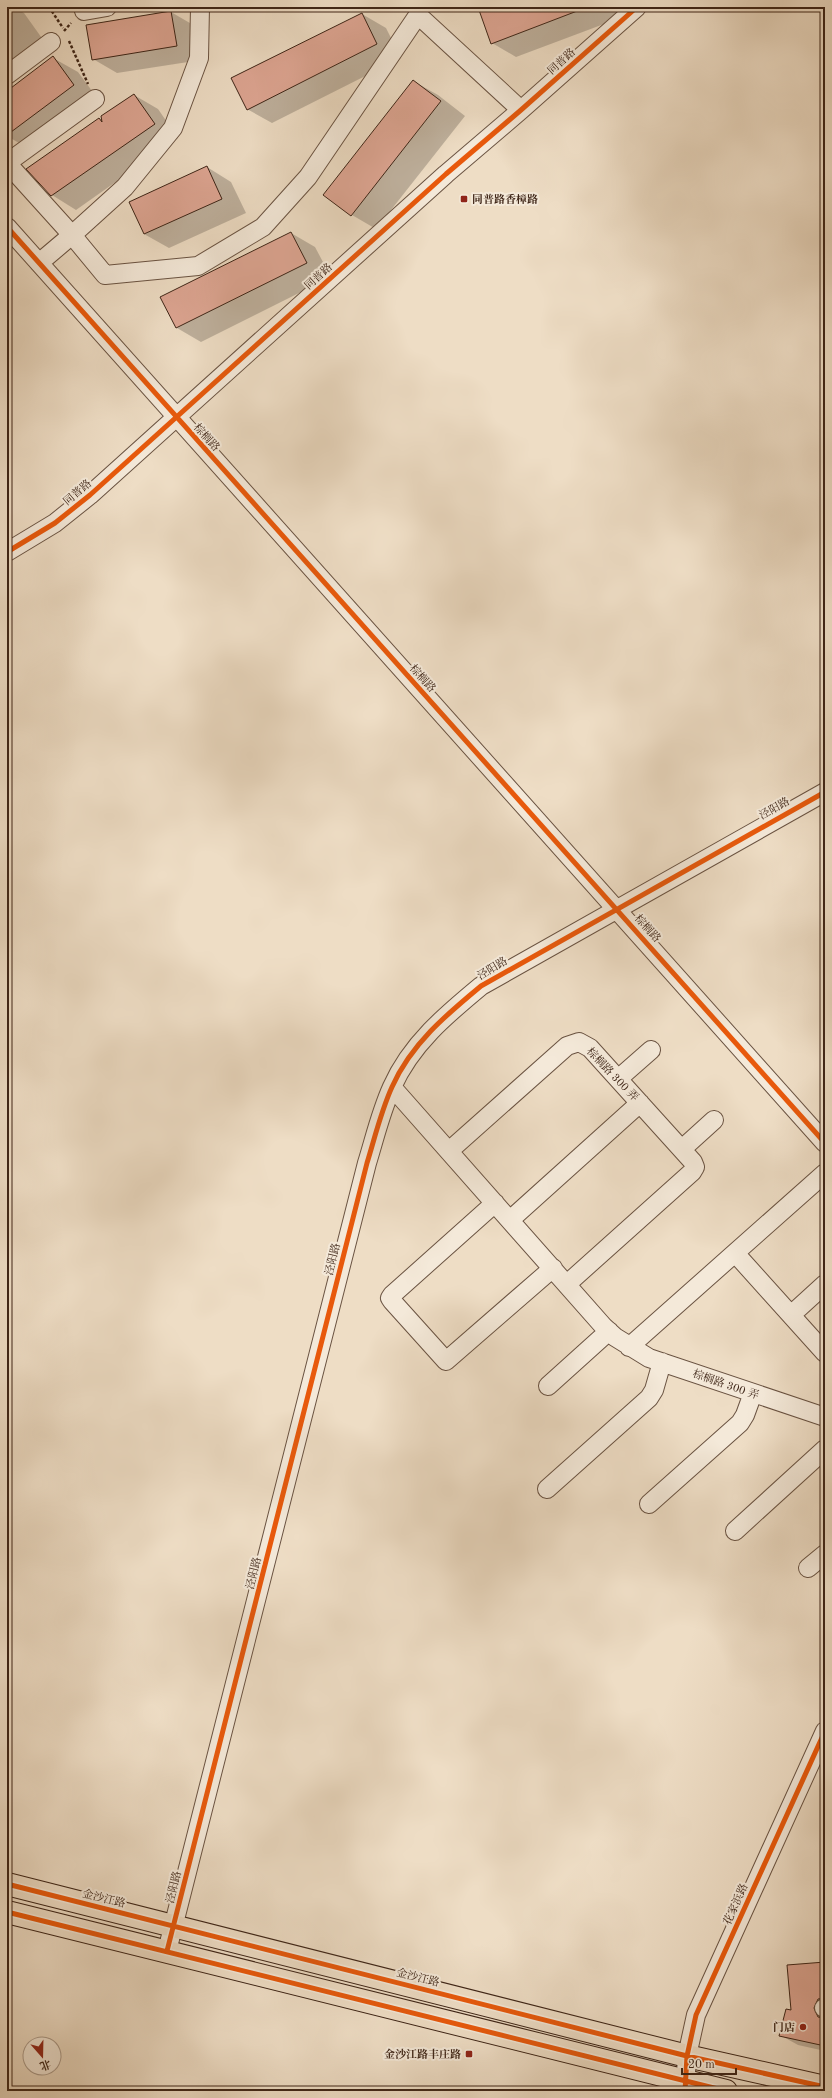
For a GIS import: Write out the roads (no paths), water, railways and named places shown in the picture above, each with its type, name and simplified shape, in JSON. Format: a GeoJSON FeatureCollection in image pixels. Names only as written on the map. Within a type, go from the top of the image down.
{"type":"FeatureCollection","features":[{"type":"Feature","properties":{"kind":"main road","name":"金沙江路"},"geometry":{"type":"LineString","coordinates":[[7,1884],[688,2056],[825,2087]]}},
{"type":"Feature","properties":{"kind":"main road"},"geometry":{"type":"LineString","coordinates":[[7,1912],[686,2086],[726,2091]]}},
{"type":"Feature","properties":{"kind":"street"},"geometry":{"type":"LineString","coordinates":[[84,11],[107,7]]}},
{"type":"Feature","properties":{"kind":"street"},"geometry":{"type":"LineString","coordinates":[[39,263],[125,188],[173,128],[199,58],[200,7]]}},
{"type":"Feature","properties":{"kind":"street","name":"同普路"},"geometry":{"type":"LineString","coordinates":[[7,552],[55,523],[90,495],[446,174],[637,7]]}},
{"type":"Feature","properties":{"kind":"street"},"geometry":{"type":"LineString","coordinates":[[95,99],[7,163],[72,235],[105,275],[198,266],[263,227],[308,177],[418,16],[521,110]]}},
{"type":"Feature","properties":{"kind":"street"},"geometry":{"type":"LineString","coordinates":[[7,75],[58,36]]}},
{"type":"Feature","properties":{"kind":"street","name":"棕榈路"},"geometry":{"type":"LineString","coordinates":[[7,227],[825,1143]]}},
{"type":"Feature","properties":{"kind":"street","name":"泾阳路"},"geometry":{"type":"LineString","coordinates":[[167,1952],[367,1163],[392,1086],[405,1064],[424,1038],[449,1013],[481,986],[616,908],[825,792]]}},
{"type":"Feature","properties":{"kind":"street","name":"棕榈路 300 弄"},"geometry":{"type":"LineString","coordinates":[[567,1284],[692,1172],[695,1167],[693,1162],[590,1048],[579,1042],[567,1046],[449,1151],[510,1220],[553,1268],[567,1284],[609,1331],[629,1346],[649,1358],[825,1417]]}},
{"type":"Feature","properties":{"kind":"street"},"geometry":{"type":"LineString","coordinates":[[618,1079],[651,1050]]}},
{"type":"Feature","properties":{"kind":"street"},"geometry":{"type":"LineString","coordinates":[[392,1086],[449,1151]]}},
{"type":"Feature","properties":{"kind":"street"},"geometry":{"type":"LineString","coordinates":[[510,1220],[640,1103]]}},
{"type":"Feature","properties":{"kind":"street"},"geometry":{"type":"LineString","coordinates":[[682,1150],[714,1120]]}},
{"type":"Feature","properties":{"kind":"street"},"geometry":{"type":"LineString","coordinates":[[629,1346],[825,1173]]}},
{"type":"Feature","properties":{"kind":"street"},"geometry":{"type":"LineString","coordinates":[[495,1203],[390,1298],[443,1360],[450,1360],[553,1268]]}},
{"type":"Feature","properties":{"kind":"street"},"geometry":{"type":"LineString","coordinates":[[735,1253],[825,1353]]}},
{"type":"Feature","properties":{"kind":"street"},"geometry":{"type":"LineString","coordinates":[[791,1315],[825,1284]]}},
{"type":"Feature","properties":{"kind":"street"},"geometry":{"type":"LineString","coordinates":[[548,1386],[609,1331]]}},
{"type":"Feature","properties":{"kind":"street"},"geometry":{"type":"LineString","coordinates":[[547,1489],[649,1398],[654,1390],[662,1362]]}},
{"type":"Feature","properties":{"kind":"street"},"geometry":{"type":"LineString","coordinates":[[649,1504],[740,1423],[745,1415],[753,1393]]}},
{"type":"Feature","properties":{"kind":"street"},"geometry":{"type":"LineString","coordinates":[[734,1531],[825,1449]]}},
{"type":"Feature","properties":{"kind":"street"},"geometry":{"type":"LineString","coordinates":[[808,1568],[825,1554]]}},
{"type":"Feature","properties":{"kind":"street","name":"花家浜路"},"geometry":{"type":"LineString","coordinates":[[686,2086],[688,2056],[696,2015],[825,1731]]}},
{"type":"Feature","properties":{"kind":"place","name":"同普路香樟路"},"geometry":{"type":"Point","coordinates":[464,199]}},
{"type":"Feature","properties":{"kind":"place","name":"门店"},"geometry":{"type":"Point","coordinates":[803,2027]}},
{"type":"Feature","properties":{"kind":"place","name":"金沙江路丰庄路"},"geometry":{"type":"Point","coordinates":[469,2054]}}]}
